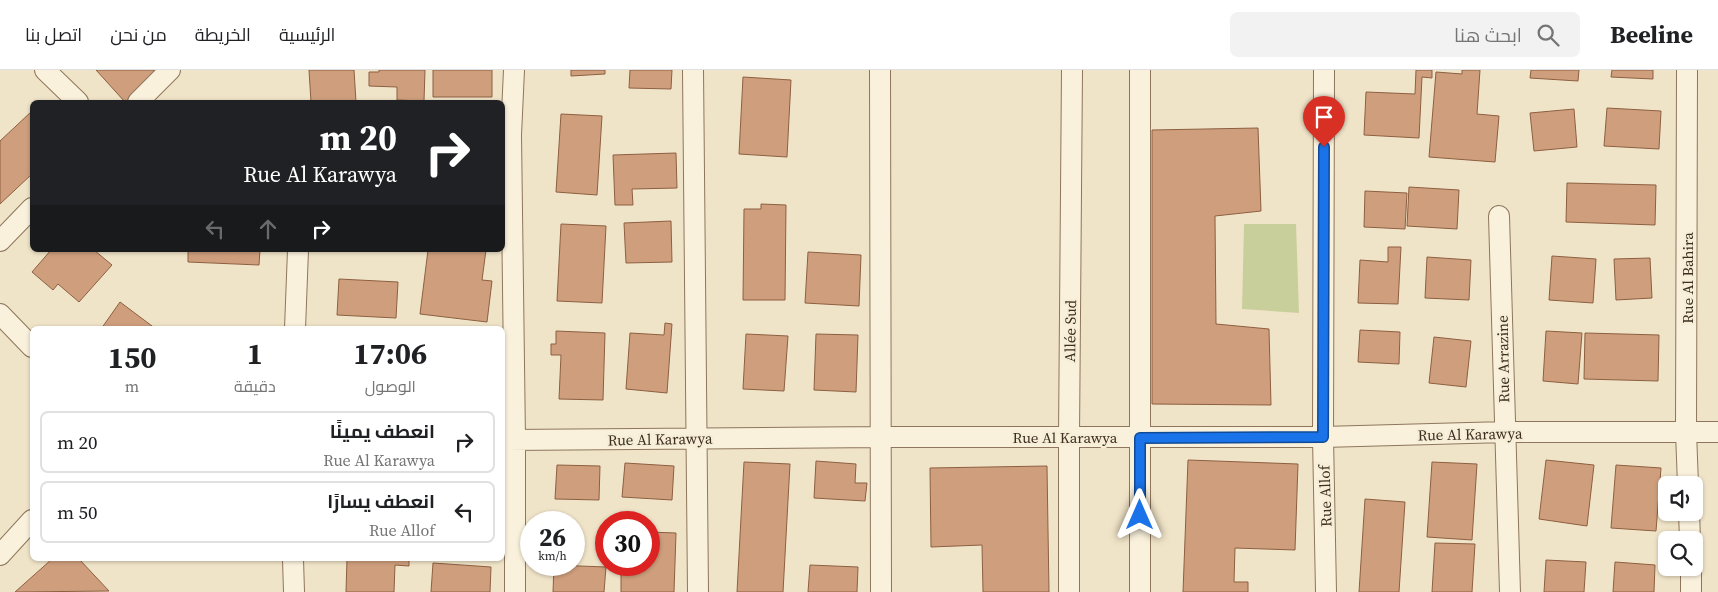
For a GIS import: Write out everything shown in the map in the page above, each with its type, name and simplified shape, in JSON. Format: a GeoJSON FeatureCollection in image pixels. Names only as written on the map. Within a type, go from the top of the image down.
{"type":"FeatureCollection","features":[{"type":"Feature","properties":{"kind":"street"},"geometry":{"type":"LineString","coordinates":[[45,70],[76,100]]}},
{"type":"Feature","properties":{"kind":"street"},"geometry":{"type":"LineString","coordinates":[[140,100],[170,70]]}},
{"type":"Feature","properties":{"kind":"street"},"geometry":{"type":"LineString","coordinates":[[514,70],[507,135],[509,440],[515,592]]}},
{"type":"Feature","properties":{"kind":"street"},"geometry":{"type":"LineString","coordinates":[[693,70],[698,592]]}},
{"type":"Feature","properties":{"kind":"street"},"geometry":{"type":"LineString","coordinates":[[880,70],[881,592]]}},
{"type":"Feature","properties":{"kind":"street","name":"Allée Sud"},"geometry":{"type":"LineString","coordinates":[[1069,592],[1072,70]]}},
{"type":"Feature","properties":{"kind":"street"},"geometry":{"type":"LineString","coordinates":[[1140,70],[1140,592]]}},
{"type":"Feature","properties":{"kind":"street","name":"Rue Allof"},"geometry":{"type":"LineString","coordinates":[[1324,70],[1323,437],[1326,592]]}},
{"type":"Feature","properties":{"kind":"street","name":"Rue Al Bahira"},"geometry":{"type":"LineString","coordinates":[[1687,70],[1686,432],[1688,476]]}},
{"type":"Feature","properties":{"kind":"street"},"geometry":{"type":"LineString","coordinates":[[0,241],[30,210]]}},
{"type":"Feature","properties":{"kind":"street","name":"Rue Arrazine"},"geometry":{"type":"LineString","coordinates":[[1499,216],[1510,592]]}},
{"type":"Feature","properties":{"kind":"street"},"geometry":{"type":"LineString","coordinates":[[295,326],[298,252]]}},
{"type":"Feature","properties":{"kind":"street"},"geometry":{"type":"LineString","coordinates":[[0,314],[30,345]]}},
{"type":"Feature","properties":{"kind":"street","name":"Rue Al Karawya"},"geometry":{"type":"LineString","coordinates":[[509,440],[881,437],[1323,437],[1505,432],[1718,432]]}},
{"type":"Feature","properties":{"kind":"street"},"geometry":{"type":"LineString","coordinates":[[0,555],[30,522]]}},
{"type":"Feature","properties":{"kind":"street"},"geometry":{"type":"LineString","coordinates":[[293,561],[294,592]]}},
{"type":"Feature","properties":{"kind":"street"},"geometry":{"type":"LineString","coordinates":[[1691,576],[1692,592]]}},
{"type":"Feature","properties":{"kind":"green space"},"geometry":{"type":"Polygon","coordinates":[[[1244,224],[1296,224],[1299,313],[1242,309],[1244,224]]]}},
{"type":"Feature","properties":{"kind":"building"},"geometry":{"type":"Polygon","coordinates":[[[96,70],[153,70],[161,78],[139,100],[123,100],[96,70]]]}},
{"type":"Feature","properties":{"kind":"building"},"geometry":{"type":"Polygon","coordinates":[[[309,70],[354,70],[356,100],[311,100],[309,70]]]}},
{"type":"Feature","properties":{"kind":"building"},"geometry":{"type":"Polygon","coordinates":[[[379,70],[425,70],[424,100],[397,100],[397,87],[369,86],[369,72],[379,72],[379,70]]]}},
{"type":"Feature","properties":{"kind":"building"},"geometry":{"type":"Polygon","coordinates":[[[433,70],[492,70],[492,97],[433,97],[433,70]]]}},
{"type":"Feature","properties":{"kind":"building"},"geometry":{"type":"Polygon","coordinates":[[[571,70],[605,70],[605,74],[571,76],[571,70]]]}},
{"type":"Feature","properties":{"kind":"building"},"geometry":{"type":"Polygon","coordinates":[[[630,70],[672,70],[671,89],[629,88],[630,70]]]}},
{"type":"Feature","properties":{"kind":"building"},"geometry":{"type":"Polygon","coordinates":[[[1416,70],[1432,70],[1432,78],[1422,77],[1419,138],[1364,135],[1366,92],[1415,94],[1416,70]]]}},
{"type":"Feature","properties":{"kind":"building"},"geometry":{"type":"Polygon","coordinates":[[[1462,70],[1480,70],[1477,114],[1499,116],[1495,162],[1429,157],[1436,72],[1462,74],[1462,70]]]}},
{"type":"Feature","properties":{"kind":"building"},"geometry":{"type":"Polygon","coordinates":[[[1531,70],[1579,70],[1578,81],[1530,78],[1531,70]]]}},
{"type":"Feature","properties":{"kind":"building"},"geometry":{"type":"Polygon","coordinates":[[[1612,70],[1653,70],[1653,79],[1611,77],[1612,70]]]}},
{"type":"Feature","properties":{"kind":"building"},"geometry":{"type":"Polygon","coordinates":[[[743,77],[791,80],[787,157],[739,154],[743,77]]]}},
{"type":"Feature","properties":{"kind":"building"},"geometry":{"type":"Polygon","coordinates":[[[1607,108],[1661,111],[1659,149],[1604,146],[1607,108]]]}},
{"type":"Feature","properties":{"kind":"building"},"geometry":{"type":"Polygon","coordinates":[[[1574,109],[1577,147],[1534,151],[1530,113],[1574,109]]]}},
{"type":"Feature","properties":{"kind":"building"},"geometry":{"type":"Polygon","coordinates":[[[30,113],[30,176],[0,204],[0,141],[30,113]]]}},
{"type":"Feature","properties":{"kind":"building"},"geometry":{"type":"Polygon","coordinates":[[[561,114],[602,116],[597,195],[556,192],[561,114]]]}},
{"type":"Feature","properties":{"kind":"building"},"geometry":{"type":"Polygon","coordinates":[[[1258,128],[1261,211],[1215,216],[1216,324],[1269,329],[1271,405],[1152,404],[1152,130],[1258,128]]]}},
{"type":"Feature","properties":{"kind":"building"},"geometry":{"type":"Polygon","coordinates":[[[676,153],[677,188],[632,189],[633,205],[615,205],[613,155],[676,153]]]}},
{"type":"Feature","properties":{"kind":"building"},"geometry":{"type":"Polygon","coordinates":[[[1567,183],[1656,185],[1655,225],[1566,222],[1567,183]]]}},
{"type":"Feature","properties":{"kind":"building"},"geometry":{"type":"Polygon","coordinates":[[[1409,187],[1459,190],[1457,229],[1407,226],[1409,187]]]}},
{"type":"Feature","properties":{"kind":"building"},"geometry":{"type":"Polygon","coordinates":[[[1365,191],[1407,193],[1405,229],[1364,227],[1365,191]]]}},
{"type":"Feature","properties":{"kind":"building"},"geometry":{"type":"Polygon","coordinates":[[[761,204],[786,205],[785,300],[743,300],[744,209],[761,209],[761,204]]]}},
{"type":"Feature","properties":{"kind":"building"},"geometry":{"type":"Polygon","coordinates":[[[671,221],[672,262],[626,263],[624,223],[671,221]]]}},
{"type":"Feature","properties":{"kind":"building"},"geometry":{"type":"Polygon","coordinates":[[[561,224],[606,226],[602,303],[557,301],[561,224]]]}},
{"type":"Feature","properties":{"kind":"building"},"geometry":{"type":"Polygon","coordinates":[[[1388,247],[1401,247],[1398,304],[1358,303],[1360,260],[1388,262],[1388,247]]]}},
{"type":"Feature","properties":{"kind":"building"},"geometry":{"type":"Polygon","coordinates":[[[49,252],[96,252],[112,265],[79,302],[58,284],[53,290],[32,272],[49,252]]]}},
{"type":"Feature","properties":{"kind":"building"},"geometry":{"type":"Polygon","coordinates":[[[188,252],[260,252],[259,265],[188,262],[188,252]]]}},
{"type":"Feature","properties":{"kind":"building"},"geometry":{"type":"Polygon","coordinates":[[[428,252],[486,252],[482,280],[492,281],[487,322],[420,314],[428,252]]]}},
{"type":"Feature","properties":{"kind":"building"},"geometry":{"type":"Polygon","coordinates":[[[808,252],[861,255],[859,306],[805,303],[808,252]]]}},
{"type":"Feature","properties":{"kind":"building"},"geometry":{"type":"Polygon","coordinates":[[[1552,256],[1596,259],[1593,303],[1549,300],[1552,256]]]}},
{"type":"Feature","properties":{"kind":"building"},"geometry":{"type":"Polygon","coordinates":[[[1427,257],[1471,260],[1469,300],[1425,298],[1427,257]]]}},
{"type":"Feature","properties":{"kind":"building"},"geometry":{"type":"Polygon","coordinates":[[[1650,258],[1652,298],[1616,300],[1614,259],[1650,258]]]}},
{"type":"Feature","properties":{"kind":"building"},"geometry":{"type":"Polygon","coordinates":[[[339,279],[398,282],[396,318],[337,315],[339,279]]]}},
{"type":"Feature","properties":{"kind":"building"},"geometry":{"type":"Polygon","coordinates":[[[120,302],[152,326],[103,326],[120,302]]]}},
{"type":"Feature","properties":{"kind":"building"},"geometry":{"type":"Polygon","coordinates":[[[665,323],[672,324],[667,393],[626,389],[630,333],[664,335],[665,323]]]}},
{"type":"Feature","properties":{"kind":"building"},"geometry":{"type":"Polygon","coordinates":[[[1360,330],[1400,332],[1399,364],[1358,362],[1360,330]]]}},
{"type":"Feature","properties":{"kind":"building"},"geometry":{"type":"Polygon","coordinates":[[[556,331],[605,333],[603,400],[559,399],[561,355],[551,355],[551,344],[556,344],[556,331]]]}},
{"type":"Feature","properties":{"kind":"building"},"geometry":{"type":"Polygon","coordinates":[[[1546,331],[1582,333],[1578,384],[1543,381],[1546,331]]]}},
{"type":"Feature","properties":{"kind":"building"},"geometry":{"type":"Polygon","coordinates":[[[1585,333],[1659,335],[1658,381],[1584,379],[1585,333]]]}},
{"type":"Feature","properties":{"kind":"building"},"geometry":{"type":"Polygon","coordinates":[[[746,334],[788,336],[784,391],[743,389],[746,334]]]}},
{"type":"Feature","properties":{"kind":"building"},"geometry":{"type":"Polygon","coordinates":[[[816,334],[858,335],[856,392],[814,390],[816,334]]]}},
{"type":"Feature","properties":{"kind":"building"},"geometry":{"type":"Polygon","coordinates":[[[1434,337],[1471,341],[1466,387],[1429,383],[1434,337]]]}},
{"type":"Feature","properties":{"kind":"building"},"geometry":{"type":"Polygon","coordinates":[[[1188,460],[1298,464],[1295,550],[1235,548],[1234,582],[1248,582],[1248,592],[1183,592],[1188,460]]]}},
{"type":"Feature","properties":{"kind":"building"},"geometry":{"type":"Polygon","coordinates":[[[1546,460],[1594,465],[1587,526],[1539,519],[1546,460]]]}},
{"type":"Feature","properties":{"kind":"building"},"geometry":{"type":"Polygon","coordinates":[[[816,461],[856,464],[855,483],[867,483],[865,501],[814,498],[816,461]]]}},
{"type":"Feature","properties":{"kind":"building"},"geometry":{"type":"Polygon","coordinates":[[[744,462],[790,464],[783,592],[737,592],[744,462]]]}},
{"type":"Feature","properties":{"kind":"building"},"geometry":{"type":"Polygon","coordinates":[[[1432,462],[1477,464],[1472,540],[1427,537],[1432,462]]]}},
{"type":"Feature","properties":{"kind":"building"},"geometry":{"type":"Polygon","coordinates":[[[625,463],[674,466],[672,500],[622,497],[625,463]]]}},
{"type":"Feature","properties":{"kind":"building"},"geometry":{"type":"Polygon","coordinates":[[[557,465],[600,466],[599,500],[555,499],[557,465]]]}},
{"type":"Feature","properties":{"kind":"building"},"geometry":{"type":"Polygon","coordinates":[[[1616,465],[1661,468],[1660,476],[1658,476],[1656,531],[1611,528],[1616,465]]]}},
{"type":"Feature","properties":{"kind":"building"},"geometry":{"type":"Polygon","coordinates":[[[1047,466],[1049,592],[983,592],[982,545],[931,547],[930,468],[1047,466]]]}},
{"type":"Feature","properties":{"kind":"building"},"geometry":{"type":"Polygon","coordinates":[[[1365,499],[1405,502],[1399,592],[1359,592],[1365,499]]]}},
{"type":"Feature","properties":{"kind":"building"},"geometry":{"type":"Polygon","coordinates":[[[660,532],[676,533],[674,592],[621,592],[621,576],[660,576],[660,532]]]}},
{"type":"Feature","properties":{"kind":"building"},"geometry":{"type":"Polygon","coordinates":[[[1435,543],[1475,544],[1472,592],[1432,592],[1435,543]]]}},
{"type":"Feature","properties":{"kind":"building"},"geometry":{"type":"Polygon","coordinates":[[[1546,560],[1586,562],[1584,592],[1544,592],[1546,560]]]}},
{"type":"Feature","properties":{"kind":"building"},"geometry":{"type":"Polygon","coordinates":[[[50,561],[81,561],[109,591],[15,592],[50,561]]]}},
{"type":"Feature","properties":{"kind":"building"},"geometry":{"type":"Polygon","coordinates":[[[347,561],[409,561],[409,566],[395,565],[394,592],[346,592],[347,561]]]}},
{"type":"Feature","properties":{"kind":"building"},"geometry":{"type":"Polygon","coordinates":[[[1615,562],[1655,565],[1654,592],[1613,592],[1615,562]]]}},
{"type":"Feature","properties":{"kind":"building"},"geometry":{"type":"Polygon","coordinates":[[[433,563],[491,567],[490,592],[431,592],[433,563]]]}},
{"type":"Feature","properties":{"kind":"building"},"geometry":{"type":"Polygon","coordinates":[[[810,565],[858,567],[857,592],[808,592],[810,565]]]}},
{"type":"Feature","properties":{"kind":"building"},"geometry":{"type":"Polygon","coordinates":[[[585,566],[595,567],[595,576],[605,576],[604,592],[553,592],[554,576],[585,576],[585,566]]]}},
{"type":"Feature","properties":{"kind":"route"},"geometry":{"type":"LineString","coordinates":[[1140,515],[1140,438],[1323,437],[1324,147]]}}]}
